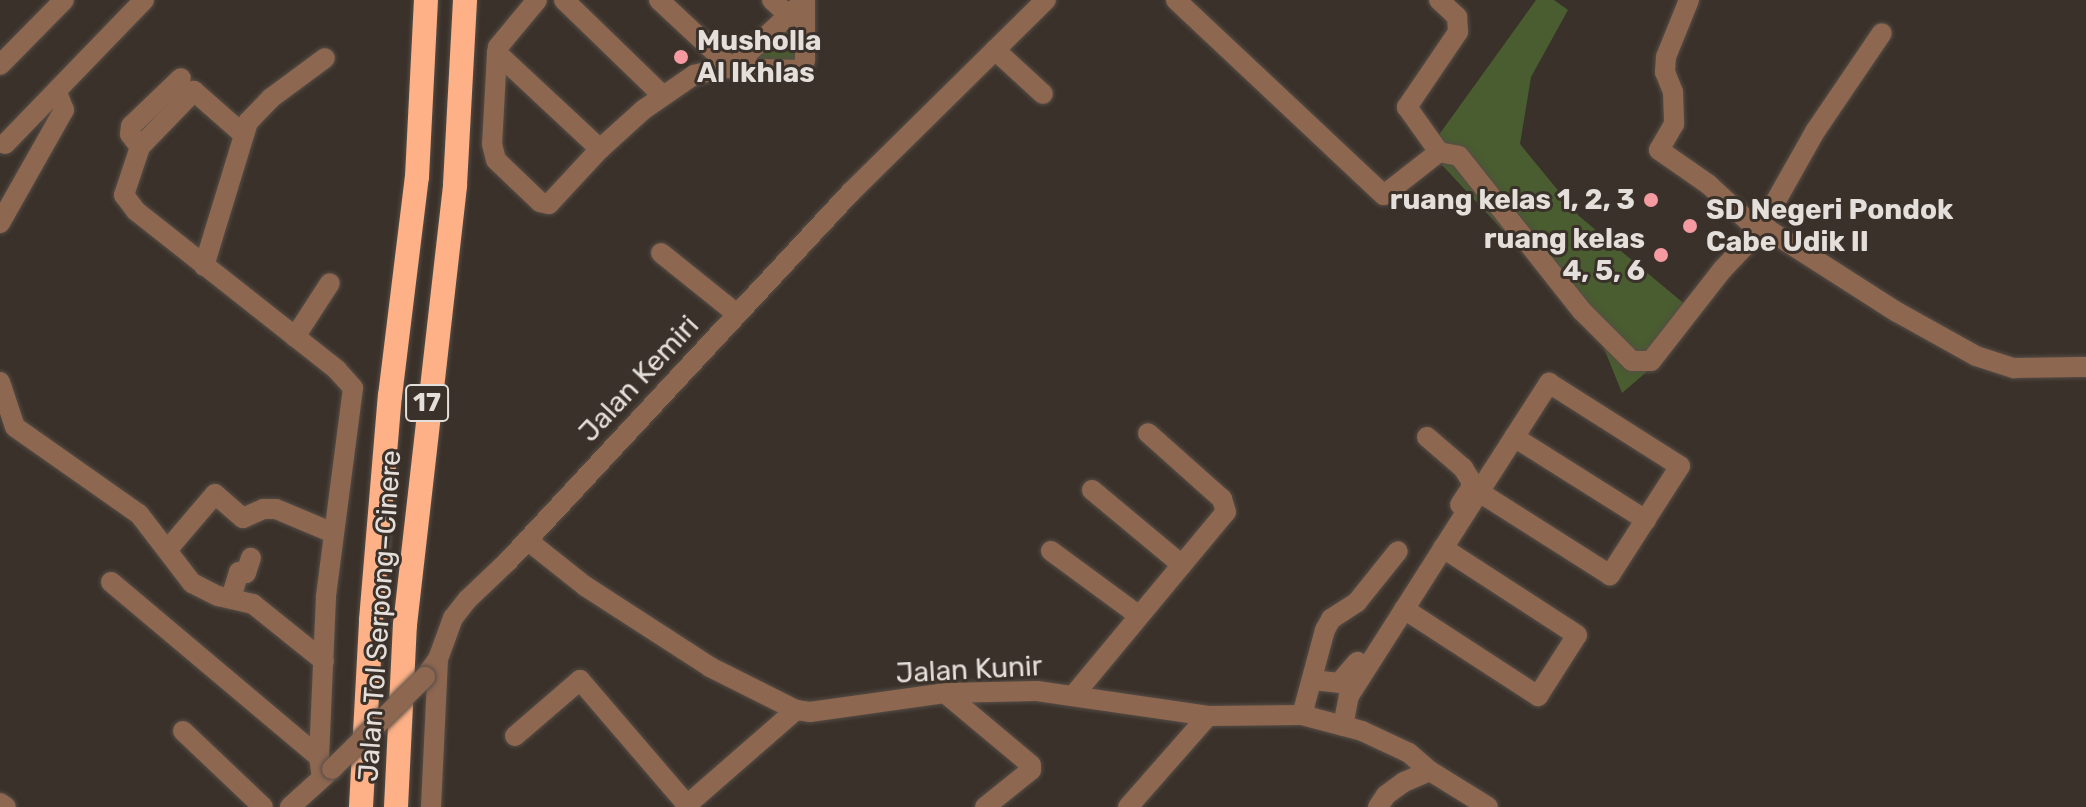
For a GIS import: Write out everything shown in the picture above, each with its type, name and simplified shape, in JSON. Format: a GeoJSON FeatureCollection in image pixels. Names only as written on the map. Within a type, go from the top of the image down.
{"type":"FeatureCollection","features":[{"type":"Feature","properties":{"kind":"highway","name":"Jalan Tol Serpong–Cinere"},"geometry":{"type":"LineString","coordinates":[[361,807],[373,590],[390,396],[417,177],[426,0]]}},
{"type":"Feature","properties":{"kind":"highway","name":"Jalan Tol Serpong–Cinere"},"geometry":{"type":"LineString","coordinates":[[396,807],[405,625],[455,185],[465,0]]}},
{"type":"Feature","properties":{"kind":"street"},"geometry":{"type":"LineString","coordinates":[[0,65],[64,0]]}},
{"type":"Feature","properties":{"kind":"street"},"geometry":{"type":"LineString","coordinates":[[537,0],[498,47],[492,144],[496,160],[540,202],[549,204],[600,149],[663,96],[694,75],[732,68],[801,70],[805,60],[805,0]]}},
{"type":"Feature","properties":{"kind":"street"},"geometry":{"type":"LineString","coordinates":[[564,0],[663,96]]}},
{"type":"Feature","properties":{"kind":"street"},"geometry":{"type":"LineString","coordinates":[[659,0],[732,68]]}},
{"type":"Feature","properties":{"kind":"street"},"geometry":{"type":"LineString","coordinates":[[772,0],[790,17]]}},
{"type":"Feature","properties":{"kind":"street"},"geometry":{"type":"LineString","coordinates":[[732,68],[805,0]]}},
{"type":"Feature","properties":{"kind":"street"},"geometry":{"type":"LineString","coordinates":[[1176,0],[1379,193],[1389,195],[1439,152]]}},
{"type":"Feature","properties":{"kind":"street"},"geometry":{"type":"LineString","coordinates":[[1439,0],[1457,17],[1458,32],[1407,107],[1439,152],[1459,156],[1582,311],[1632,361],[1651,361],[1722,270],[1759,231],[1816,130],[1882,33]]}},
{"type":"Feature","properties":{"kind":"street"},"geometry":{"type":"LineString","coordinates":[[1689,0],[1666,57],[1665,72],[1673,92],[1674,124],[1659,150],[1708,184],[1759,231],[1773,230],[1897,312],[1976,356],[2014,368],[2086,367]]}},
{"type":"Feature","properties":{"kind":"street"},"geometry":{"type":"LineString","coordinates":[[34,161],[2,142],[57,93],[139,2]]}},
{"type":"Feature","properties":{"kind":"street","name":"Jalan Kemiri"},"geometry":{"type":"LineString","coordinates":[[290,807],[323,769],[425,677],[438,659],[447,631],[460,609],[851,192],[1041,2]]}},
{"type":"Feature","properties":{"kind":"street"},"geometry":{"type":"LineString","coordinates":[[995,50],[1043,94]]}},
{"type":"Feature","properties":{"kind":"street"},"geometry":{"type":"LineString","coordinates":[[497,53],[600,149]]}},
{"type":"Feature","properties":{"kind":"street"},"geometry":{"type":"LineString","coordinates":[[204,266],[244,135],[257,110],[325,58]]}},
{"type":"Feature","properties":{"kind":"street"},"geometry":{"type":"LineString","coordinates":[[140,147],[130,134],[131,126],[181,78]]}},
{"type":"Feature","properties":{"kind":"street"},"geometry":{"type":"LineString","coordinates":[[244,135],[194,91],[140,147],[124,195],[128,202],[204,266],[348,379],[353,388],[333,533],[324,661],[323,769]]}},
{"type":"Feature","properties":{"kind":"street"},"geometry":{"type":"LineString","coordinates":[[0,223],[64,110],[57,93]]}},
{"type":"Feature","properties":{"kind":"street"},"geometry":{"type":"LineString","coordinates":[[661,253],[737,314]]}},
{"type":"Feature","properties":{"kind":"street"},"geometry":{"type":"LineString","coordinates":[[295,337],[330,283]]}},
{"type":"Feature","properties":{"kind":"street"},"geometry":{"type":"LineString","coordinates":[[0,382],[15,427],[130,507],[168,549],[192,583],[218,596],[253,604],[324,661]]}},
{"type":"Feature","properties":{"kind":"street"},"geometry":{"type":"LineString","coordinates":[[1343,726],[1349,696],[1404,609],[1514,437],[1549,383],[1680,466],[1610,575],[1479,492]]}},
{"type":"Feature","properties":{"kind":"street"},"geometry":{"type":"LineString","coordinates":[[1073,696],[1138,615],[1222,521],[1226,507],[1222,499],[1148,433]]}},
{"type":"Feature","properties":{"kind":"street"},"geometry":{"type":"LineString","coordinates":[[1312,680],[1339,683],[1346,678],[1471,488],[1463,468],[1427,437]]}},
{"type":"Feature","properties":{"kind":"street"},"geometry":{"type":"LineString","coordinates":[[1514,437],[1646,520]]}},
{"type":"Feature","properties":{"kind":"street"},"geometry":{"type":"LineString","coordinates":[[1092,490],[1182,565]]}},
{"type":"Feature","properties":{"kind":"street"},"geometry":{"type":"LineString","coordinates":[[168,549],[215,494],[246,519],[263,509],[276,509],[333,533]]}},
{"type":"Feature","properties":{"kind":"street","name":"Jalan Kunir"},"geometry":{"type":"LineString","coordinates":[[527,540],[585,586],[710,667],[796,710],[810,712],[945,693],[1037,691],[1208,716],[1302,715],[1343,726],[1409,753],[1430,771],[1488,807]]}},
{"type":"Feature","properties":{"kind":"street"},"geometry":{"type":"LineString","coordinates":[[1404,609],[1538,696],[1577,635],[1443,548]]}},
{"type":"Feature","properties":{"kind":"street"},"geometry":{"type":"LineString","coordinates":[[1051,551],[1138,615]]}},
{"type":"Feature","properties":{"kind":"street"},"geometry":{"type":"LineString","coordinates":[[1302,715],[1331,619],[1357,602],[1398,551]]}},
{"type":"Feature","properties":{"kind":"street"},"geometry":{"type":"LineString","coordinates":[[231,598],[239,572],[246,573],[251,558]]}},
{"type":"Feature","properties":{"kind":"street"},"geometry":{"type":"LineString","coordinates":[[111,582],[323,769]]}},
{"type":"Feature","properties":{"kind":"street"},"geometry":{"type":"LineString","coordinates":[[172,648],[323,769]]}},
{"type":"Feature","properties":{"kind":"street"},"geometry":{"type":"LineString","coordinates":[[431,807],[438,659]]}},
{"type":"Feature","properties":{"kind":"street"},"geometry":{"type":"LineString","coordinates":[[515,736],[580,680],[688,806],[796,710]]}},
{"type":"Feature","properties":{"kind":"street"},"geometry":{"type":"LineString","coordinates":[[945,693],[1031,765],[1031,770],[985,807]]}},
{"type":"Feature","properties":{"kind":"street"},"geometry":{"type":"LineString","coordinates":[[1128,807],[1208,716]]}},
{"type":"Feature","properties":{"kind":"street"},"geometry":{"type":"LineString","coordinates":[[183,731],[263,807]]}},
{"type":"Feature","properties":{"kind":"street"},"geometry":{"type":"LineString","coordinates":[[1378,807],[1386,795],[1404,782],[1430,771]]}},
{"type":"Feature","properties":{"kind":"street"},"geometry":{"type":"LineString","coordinates":[[0,803],[6,807]]}},
{"type":"Feature","properties":{"kind":"green space"},"geometry":{"type":"Polygon","coordinates":[[[1536,0],[1554,0],[1568,10],[1531,77],[1520,144],[1579,216],[1693,311],[1657,363],[1622,393],[1597,331],[1428,150],[1536,0]]]}},
{"type":"Feature","properties":{"kind":"green space"},"geometry":{"type":"Polygon","coordinates":[[[800,14],[794,68],[748,66],[800,14]]]}},
{"type":"Feature","properties":{"kind":"place","name":"Musholla Al Ikhlas"},"geometry":{"type":"Point","coordinates":[681,57]}},
{"type":"Feature","properties":{"kind":"place","name":"ruang kelas 1, 2, 3"},"geometry":{"type":"Point","coordinates":[1651,200]}},
{"type":"Feature","properties":{"kind":"place","name":"SD Negeri Pondok Cabe Udik II"},"geometry":{"type":"Point","coordinates":[1690,226]}},
{"type":"Feature","properties":{"kind":"place","name":"ruang kelas 4, 5, 6"},"geometry":{"type":"Point","coordinates":[1661,255]}}]}
